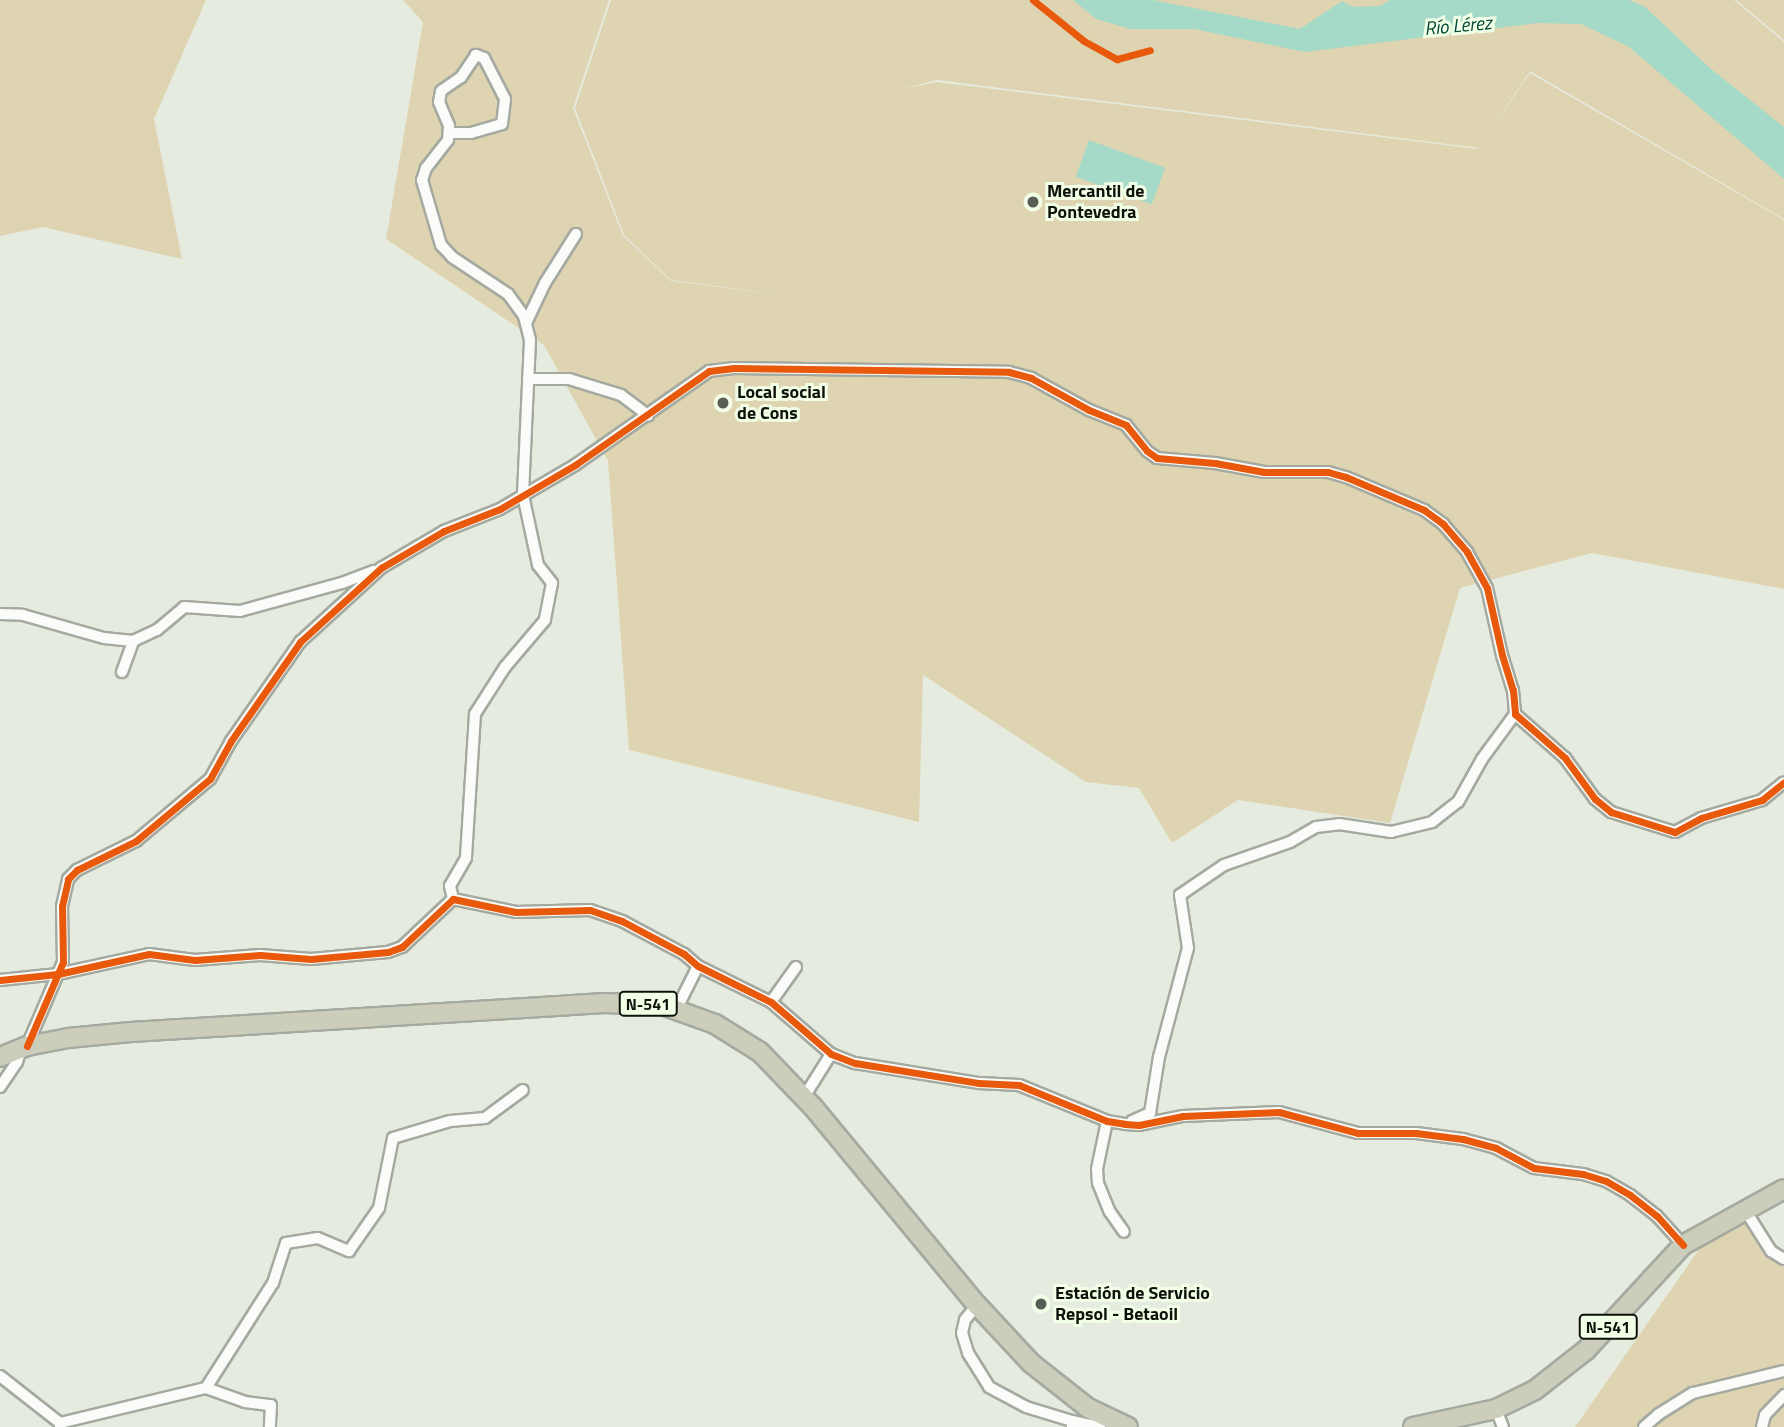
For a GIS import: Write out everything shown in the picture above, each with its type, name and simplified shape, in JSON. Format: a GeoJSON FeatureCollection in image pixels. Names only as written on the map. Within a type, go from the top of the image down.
{"type":"FeatureCollection","features":[{"type":"Feature","properties":{"kind":"highway","name":"N-541"},"geometry":{"type":"LineString","coordinates":[[0,1058],[24,1048],[68,1038],[131,1032],[604,1003],[662,1005],[715,1024],[760,1052],[804,1097],[977,1305],[1031,1363],[1088,1408],[1128,1427]]}},
{"type":"Feature","properties":{"kind":"highway","name":"N-541"},"geometry":{"type":"LineString","coordinates":[[1413,1427],[1496,1409],[1560,1373],[1613,1322],[1642,1287],[1684,1245],[1784,1189]]}},
{"type":"Feature","properties":{"kind":"street"},"geometry":{"type":"LineString","coordinates":[[449,133],[471,133],[502,124],[505,100],[484,58],[476,55],[461,77],[441,91],[439,102],[449,125],[448,140],[426,168],[422,180],[441,245],[452,257],[508,294],[526,323],[530,340],[523,495],[538,565],[552,583],[545,620],[505,667],[475,714],[466,858],[450,886],[453,899]]}},
{"type":"Feature","properties":{"kind":"street"},"geometry":{"type":"LineString","coordinates":[[526,323],[545,283],[576,234]]}},
{"type":"Feature","properties":{"kind":"street"},"geometry":{"type":"LineString","coordinates":[[0,614],[23,615],[104,638],[133,641],[157,630],[184,607],[240,611],[342,583],[381,568],[444,531],[500,509],[575,465],[709,371],[722,370],[1009,372],[1031,378],[1126,425],[1147,452],[1157,458],[1215,463],[1264,472],[1328,472],[1424,510],[1443,524],[1467,552],[1487,589],[1513,690],[1515,714],[1482,759],[1458,802],[1432,822],[1391,832],[1339,824],[1316,827],[1290,842],[1224,865],[1180,895],[1188,948],[1159,1057],[1152,1107],[1148,1115],[1125,1124]]}},
{"type":"Feature","properties":{"kind":"street"},"geometry":{"type":"LineString","coordinates":[[528,379],[569,379],[621,395],[648,415]]}},
{"type":"Feature","properties":{"kind":"street"},"geometry":{"type":"LineString","coordinates":[[0,1087],[17,1062],[63,962],[62,906],[68,878],[78,870],[136,841],[210,779],[231,741],[300,642],[381,568]]}},
{"type":"Feature","properties":{"kind":"street"},"geometry":{"type":"LineString","coordinates":[[122,672],[133,641]]}},
{"type":"Feature","properties":{"kind":"street"},"geometry":{"type":"LineString","coordinates":[[1515,714],[1565,758],[1595,799],[1611,811],[1663,830],[1675,832],[1700,818],[1762,800],[1784,782]]}},
{"type":"Feature","properties":{"kind":"street"},"geometry":{"type":"LineString","coordinates":[[453,899],[516,912],[590,910],[606,913],[684,954],[698,966],[771,1002],[831,1054],[855,1063],[979,1083],[1019,1085],[1107,1121],[1125,1124],[1139,1125],[1184,1116],[1279,1112],[1359,1133],[1416,1133],[1463,1139],[1496,1148],[1534,1168],[1583,1174],[1606,1181],[1657,1216],[1684,1245]]}},
{"type":"Feature","properties":{"kind":"street"},"geometry":{"type":"LineString","coordinates":[[0,979],[58,974],[128,956],[149,954],[195,960],[260,955],[311,959],[388,952],[402,947],[453,899]]}},
{"type":"Feature","properties":{"kind":"street"},"geometry":{"type":"LineString","coordinates":[[676,1010],[698,966]]}},
{"type":"Feature","properties":{"kind":"street"},"geometry":{"type":"LineString","coordinates":[[771,1002],[796,967]]}},
{"type":"Feature","properties":{"kind":"street"},"geometry":{"type":"LineString","coordinates":[[804,1097],[831,1054]]}},
{"type":"Feature","properties":{"kind":"street"},"geometry":{"type":"LineString","coordinates":[[206,1388],[273,1283],[286,1242],[318,1238],[349,1251],[379,1208],[393,1138],[450,1121],[485,1118],[523,1090]]}},
{"type":"Feature","properties":{"kind":"street"},"geometry":{"type":"LineString","coordinates":[[1107,1121],[1097,1169],[1098,1183],[1110,1212],[1124,1233]]}},
{"type":"Feature","properties":{"kind":"street"},"geometry":{"type":"LineString","coordinates":[[1745,1210],[1771,1251],[1784,1259]]}},
{"type":"Feature","properties":{"kind":"street"},"geometry":{"type":"LineString","coordinates":[[977,1305],[965,1320],[962,1332],[968,1353],[989,1387],[1026,1407],[1072,1424],[1100,1427]]}},
{"type":"Feature","properties":{"kind":"street"},"geometry":{"type":"LineString","coordinates":[[1644,1427],[1693,1393],[1784,1371]]}},
{"type":"Feature","properties":{"kind":"street"},"geometry":{"type":"LineString","coordinates":[[0,1376],[60,1425],[206,1388],[245,1402],[271,1405],[270,1427]]}},
{"type":"Feature","properties":{"kind":"street"},"geometry":{"type":"LineString","coordinates":[[1762,1427],[1765,1415],[1784,1395]]}},
{"type":"Feature","properties":{"kind":"street"},"geometry":{"type":"LineString","coordinates":[[1496,1409],[1503,1427]]}},
{"type":"Feature","properties":{"kind":"shaded area"},"geometry":{"type":"Polygon","coordinates":[[[0,0],[206,0],[154,119],[182,259],[43,227],[0,236],[0,0]]]}},
{"type":"Feature","properties":{"kind":"shaded area"},"geometry":{"type":"Polygon","coordinates":[[[403,0],[609,0],[573,108],[623,236],[671,281],[806,298],[671,280],[624,235],[575,108],[611,0],[1734,0],[1784,42],[1784,219],[1530,71],[1489,134],[1530,73],[1784,220],[1784,589],[1592,553],[1460,588],[1390,823],[1238,800],[1172,843],[1139,788],[1086,782],[923,675],[919,822],[629,750],[608,461],[544,345],[386,239],[423,22],[403,0]],[[937,80],[902,89],[937,82],[1479,148],[937,80]]]}},
{"type":"Feature","properties":{"kind":"shaded area"},"geometry":{"type":"Polygon","coordinates":[[[1736,0],[1784,0],[1784,40],[1736,0]]]}},
{"type":"Feature","properties":{"kind":"shaded area"},"geometry":{"type":"Polygon","coordinates":[[[1730,1205],[1784,1264],[1784,1427],[1575,1427],[1730,1205]]]}},
{"type":"Feature","properties":{"kind":"water","name":"Río Lérez"},"geometry":{"type":"Polygon","coordinates":[[[1073,0],[1153,0],[1300,29],[1342,1],[1353,7],[1380,6],[1390,0],[1629,0],[1644,6],[1711,69],[1784,127],[1784,179],[1629,47],[1581,24],[1537,23],[1305,52],[1194,29],[1130,29],[1096,19],[1073,0]]]}},
{"type":"Feature","properties":{"kind":"water"},"geometry":{"type":"Polygon","coordinates":[[[1089,140],[1165,168],[1152,204],[1076,177],[1089,140]]]}},
{"type":"Feature","properties":{"kind":"cycle path"},"geometry":{"type":"LineString","coordinates":[[1033,0],[1084,41],[1117,59],[1150,50]]}},
{"type":"Feature","properties":{"kind":"cycle path"},"geometry":{"type":"LineString","coordinates":[[27,1046],[63,962],[62,906],[68,879],[77,870],[136,841],[210,779],[231,741],[300,642],[381,568],[444,531],[500,509],[575,465],[709,371],[734,368],[1009,372],[1031,378],[1089,410],[1126,425],[1147,451],[1157,458],[1215,463],[1264,472],[1328,472],[1346,477],[1424,510],[1443,524],[1467,552],[1487,588],[1513,690],[1515,714],[1565,758],[1595,799],[1611,812],[1675,832],[1701,818],[1762,800],[1784,782]]}},
{"type":"Feature","properties":{"kind":"cycle path"},"geometry":{"type":"LineString","coordinates":[[0,980],[58,974],[149,954],[195,960],[260,955],[311,959],[388,952],[402,947],[453,899],[516,912],[590,910],[622,921],[684,954],[698,966],[771,1002],[831,1054],[855,1063],[979,1083],[1019,1085],[1107,1121],[1125,1124],[1139,1125],[1183,1116],[1279,1112],[1358,1133],[1416,1133],[1463,1139],[1496,1148],[1534,1168],[1583,1174],[1606,1181],[1657,1216],[1683,1245]]}},
{"type":"Feature","properties":{"kind":"place","name":"Mercantil de Pontevedra"},"geometry":{"type":"Point","coordinates":[1033,202]}},
{"type":"Feature","properties":{"kind":"place","name":"Local social de Cons"},"geometry":{"type":"Point","coordinates":[723,403]}},
{"type":"Feature","properties":{"kind":"place","name":"Estación de Servicio Repsol - Betaoil"},"geometry":{"type":"Point","coordinates":[1041,1304]}}]}
